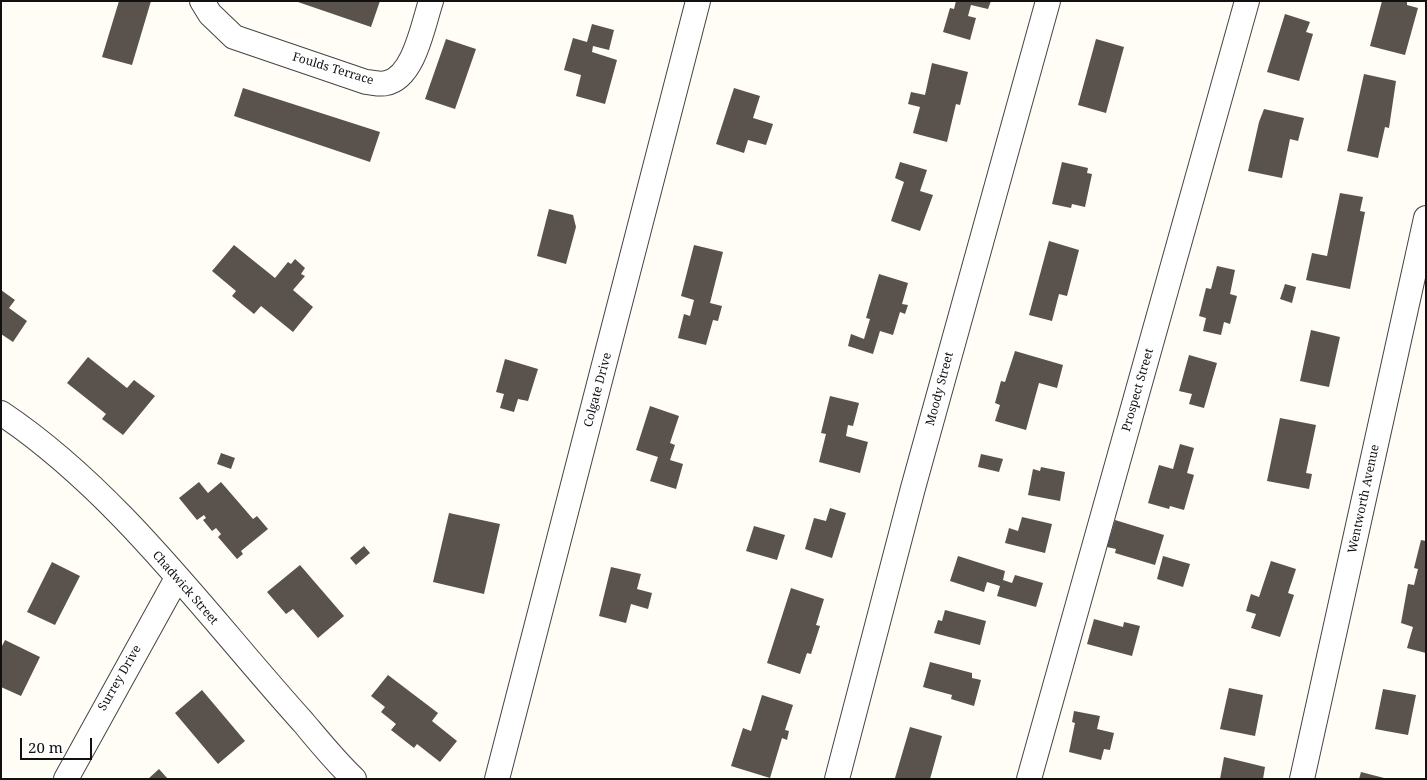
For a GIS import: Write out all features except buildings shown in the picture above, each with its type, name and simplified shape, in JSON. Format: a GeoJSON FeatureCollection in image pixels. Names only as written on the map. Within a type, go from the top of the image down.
{"type":"FeatureCollection","features":[{"type":"Feature","properties":{"kind":"street","name":"Foulds Terrace"},"geometry":{"type":"LineString","coordinates":[[202,1],[210,14],[234,37],[366,82],[385,84],[400,76],[410,64],[431,1]]}},
{"type":"Feature","properties":{"kind":"street","name":"Colgate Drive"},"geometry":{"type":"LineString","coordinates":[[497,779],[698,1]]}},
{"type":"Feature","properties":{"kind":"street","name":"Moody Street"},"geometry":{"type":"LineString","coordinates":[[838,779],[913,488],[1048,1]]}},
{"type":"Feature","properties":{"kind":"street","name":"Prospect Street"},"geometry":{"type":"LineString","coordinates":[[1029,779],[1247,1]]}},
{"type":"Feature","properties":{"kind":"street","name":"Wentworth Avenue"},"geometry":{"type":"LineString","coordinates":[[1302,779],[1426,218]]}},
{"type":"Feature","properties":{"kind":"street","name":"Chadwick Street"},"geometry":{"type":"LineString","coordinates":[[1,413],[32,433],[67,462],[121,517],[354,779]]}},
{"type":"Feature","properties":{"kind":"street","name":"Surrey Drive"},"geometry":{"type":"LineString","coordinates":[[66,779],[177,578]]}}]}
